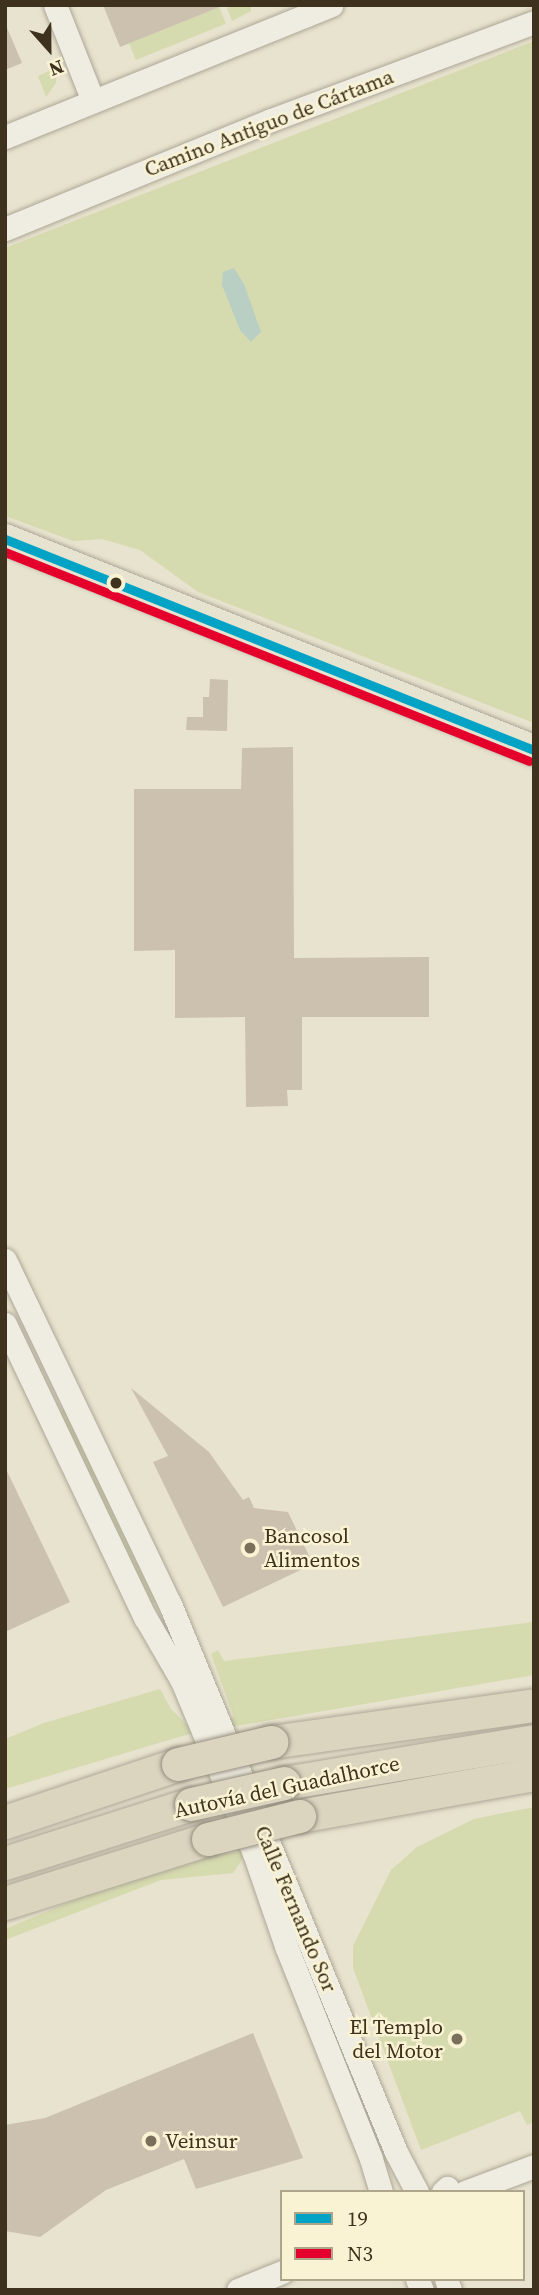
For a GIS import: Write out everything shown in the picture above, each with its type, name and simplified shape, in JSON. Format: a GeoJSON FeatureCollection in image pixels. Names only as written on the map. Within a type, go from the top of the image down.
{"type":"FeatureCollection","features":[{"type":"Feature","properties":{"kind":"highway","name":"Autovía del Guadalhorce"},"geometry":{"type":"LineString","coordinates":[[5,1822],[178,1764],[271,1742],[534,1705]]}},
{"type":"Feature","properties":{"kind":"highway","name":"Autovía del Guadalhorce"},"geometry":{"type":"LineString","coordinates":[[5,1863],[191,1804],[284,1783],[534,1741]]}},
{"type":"Feature","properties":{"kind":"highway"},"geometry":{"type":"LineString","coordinates":[[5,1803],[56,1787],[178,1764]]}},
{"type":"Feature","properties":{"kind":"highway"},"geometry":{"type":"LineString","coordinates":[[5,1903],[208,1839],[299,1816],[534,1774]]}},
{"type":"Feature","properties":{"kind":"highway"},"geometry":{"type":"LineString","coordinates":[[5,1913],[80,1878]]}},
{"type":"Feature","properties":{"kind":"main road"},"geometry":{"type":"LineString","coordinates":[[5,539],[534,750]]}},
{"type":"Feature","properties":{"kind":"street"},"geometry":{"type":"LineString","coordinates":[[55,5],[93,101]]}},
{"type":"Feature","properties":{"kind":"street"},"geometry":{"type":"LineString","coordinates":[[5,137],[93,101],[276,15],[331,5]]}},
{"type":"Feature","properties":{"kind":"street","name":"Camino Antiguo de Cártama"},"geometry":{"type":"LineString","coordinates":[[5,229],[271,120],[534,22]]}},
{"type":"Feature","properties":{"kind":"street"},"geometry":{"type":"LineString","coordinates":[[5,1260],[170,1604],[235,1782]]}},
{"type":"Feature","properties":{"kind":"street"},"geometry":{"type":"LineString","coordinates":[[5,1324],[10,1349],[145,1617],[235,1782]]}},
{"type":"Feature","properties":{"kind":"street"},"geometry":{"type":"LineString","coordinates":[[10,1349],[40,1333]]}},
{"type":"Feature","properties":{"kind":"street","name":"Calle Fernando Sor"},"geometry":{"type":"LineString","coordinates":[[235,1782],[396,2151],[417,2190]]}},
{"type":"Feature","properties":{"kind":"street","name":"Calle Fernando Sor"},"geometry":{"type":"LineString","coordinates":[[235,1782],[286,1946],[371,2159],[380,2190]]}},
{"type":"Feature","properties":{"kind":"street"},"geometry":{"type":"LineString","coordinates":[[452,2190],[534,2166]]}},
{"type":"Feature","properties":{"kind":"street"},"geometry":{"type":"LineString","coordinates":[[237,2290],[280,2273]]}},
{"type":"Feature","properties":{"kind":"green space"},"geometry":{"type":"Polygon","coordinates":[[[232,5],[251,5],[251,11],[232,21],[227,8],[232,5]]]}},
{"type":"Feature","properties":{"kind":"green space"},"geometry":{"type":"Polygon","coordinates":[[[219,7],[226,24],[136,60],[129,43],[219,7]]]}},
{"type":"Feature","properties":{"kind":"green space"},"geometry":{"type":"Polygon","coordinates":[[[534,41],[534,723],[198,592],[140,550],[102,539],[73,541],[5,516],[5,248],[534,41]]]}},
{"type":"Feature","properties":{"kind":"green space"},"geometry":{"type":"Polygon","coordinates":[[[56,68],[56,83],[46,97],[38,76],[56,68]]]}},
{"type":"Feature","properties":{"kind":"green space"},"geometry":{"type":"Polygon","coordinates":[[[65,1409],[158,1600],[152,1604],[59,1412],[65,1409]]]}},
{"type":"Feature","properties":{"kind":"green space"},"geometry":{"type":"Polygon","coordinates":[[[534,1622],[534,1675],[189,1734],[5,1789],[5,1739],[44,1723],[160,1689],[171,1709],[189,1727],[234,1717],[211,1654],[218,1650],[224,1661],[534,1622]]]}},
{"type":"Feature","properties":{"kind":"green space","name":"El Templo del Motor"},"geometry":{"type":"Polygon","coordinates":[[[534,1807],[534,2122],[527,2125],[520,2111],[421,2150],[353,1968],[353,1946],[391,1870],[417,1847],[474,1819],[534,1807]]]}},
{"type":"Feature","properties":{"kind":"green space"},"geometry":{"type":"Polygon","coordinates":[[[248,1851],[233,1873],[161,1880],[5,1940],[5,1929],[89,1894],[201,1857],[248,1851]]]}},
{"type":"Feature","properties":{"kind":"shaded area"},"geometry":{"type":"Polygon","coordinates":[[[234,268],[244,284],[261,332],[251,342],[240,330],[222,285],[223,272],[234,268]]]}},
{"type":"Feature","properties":{"kind":"building"},"geometry":{"type":"Polygon","coordinates":[[[103,5],[222,5],[222,6],[120,47],[103,5]]]}},
{"type":"Feature","properties":{"kind":"building"},"geometry":{"type":"Polygon","coordinates":[[[5,23],[22,63],[5,70],[5,23]]]}},
{"type":"Feature","properties":{"kind":"building"},"geometry":{"type":"Polygon","coordinates":[[[210,679],[228,680],[227,731],[186,730],[187,717],[203,717],[203,697],[209,697],[210,679]]]}},
{"type":"Feature","properties":{"kind":"building"},"geometry":{"type":"Polygon","coordinates":[[[293,747],[294,958],[429,957],[429,1017],[302,1017],[302,1090],[287,1090],[288,1106],[246,1107],[245,1017],[175,1018],[175,950],[134,951],[134,789],[241,789],[242,748],[293,747]]]}},
{"type":"Feature","properties":{"kind":"building"},"geometry":{"type":"Polygon","coordinates":[[[131,1388],[209,1452],[243,1500],[249,1497],[254,1508],[288,1512],[313,1564],[223,1607],[153,1462],[168,1456],[131,1388]]]}},
{"type":"Feature","properties":{"kind":"building"},"geometry":{"type":"Polygon","coordinates":[[[5,1467],[70,1602],[5,1632],[5,1467]]]}},
{"type":"Feature","properties":{"kind":"building","name":"Veinsur"},"geometry":{"type":"Polygon","coordinates":[[[253,2033],[303,2158],[196,2189],[184,2159],[106,2190],[40,2237],[5,2231],[5,2125],[45,2118],[253,2033]]]}},
{"type":"Feature","properties":{"kind":"transit line","name":"19"},"geometry":{"type":"LineString","coordinates":[[5,539],[534,750]]}},
{"type":"Feature","properties":{"kind":"transit line","name":"N3"},"geometry":{"type":"LineString","coordinates":[[5,552],[529,761]]}},
{"type":"Feature","properties":{"kind":"place","name":"Bancosol Alimentos"},"geometry":{"type":"Point","coordinates":[250,1548]}},
{"type":"Feature","properties":{"kind":"place","name":"El Templo del Motor"},"geometry":{"type":"Point","coordinates":[457,2039]}},
{"type":"Feature","properties":{"kind":"place","name":"Veinsur"},"geometry":{"type":"Point","coordinates":[151,2141]}}]}
